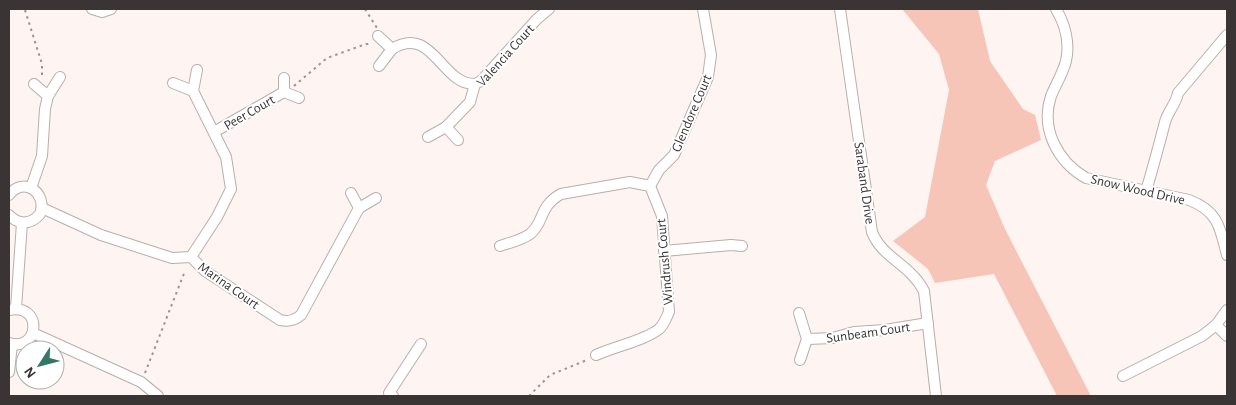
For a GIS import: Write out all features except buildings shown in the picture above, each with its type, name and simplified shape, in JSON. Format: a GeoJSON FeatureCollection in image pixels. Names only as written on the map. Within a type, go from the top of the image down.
{"type":"FeatureCollection","features":[{"type":"Feature","properties":{"kind":"street"},"geometry":{"type":"LineString","coordinates":[[92,9],[102,12],[111,9]]}},
{"type":"Feature","properties":{"kind":"street","name":"Valencia Court"},"geometry":{"type":"LineString","coordinates":[[428,137],[446,127],[470,102],[475,84],[481,81],[537,19],[549,9]]}},
{"type":"Feature","properties":{"kind":"street","name":"Glendore Court"},"geometry":{"type":"LineString","coordinates":[[650,186],[659,170],[674,155],[708,77],[711,55],[703,9]]}},
{"type":"Feature","properties":{"kind":"street","name":"Saraband Drive"},"geometry":{"type":"LineString","coordinates":[[840,9],[872,232],[882,249],[910,270],[924,291],[936,396]]}},
{"type":"Feature","properties":{"kind":"street","name":"Snow Wood Drive"},"geometry":{"type":"LineString","coordinates":[[1056,9],[1062,18],[1068,48],[1062,73],[1055,87],[1048,111],[1048,126],[1054,144],[1067,163],[1086,178],[1189,200],[1208,210],[1216,218],[1227,255]]}},
{"type":"Feature","properties":{"kind":"street"},"geometry":{"type":"LineString","coordinates":[[1146,191],[1166,121],[1177,101],[1178,93],[1227,35]]}},
{"type":"Feature","properties":{"kind":"street"},"geometry":{"type":"LineString","coordinates":[[380,38],[392,49]]}},
{"type":"Feature","properties":{"kind":"street"},"geometry":{"type":"LineString","coordinates":[[379,66],[392,49],[406,43],[418,44],[427,48],[460,81],[467,84],[475,84]]}},
{"type":"Feature","properties":{"kind":"street"},"geometry":{"type":"LineString","coordinates":[[191,257],[218,217],[231,190],[226,157],[193,90],[197,70]]}},
{"type":"Feature","properties":{"kind":"street"},"geometry":{"type":"LineString","coordinates":[[32,188],[42,156],[45,109],[48,96],[60,77]]}},
{"type":"Feature","properties":{"kind":"street","name":"Peer Court"},"geometry":{"type":"LineString","coordinates":[[284,78],[284,92]]}},
{"type":"Feature","properties":{"kind":"street"},"geometry":{"type":"LineString","coordinates":[[173,82],[193,90]]}},
{"type":"Feature","properties":{"kind":"street"},"geometry":{"type":"LineString","coordinates":[[34,84],[48,96]]}},
{"type":"Feature","properties":{"kind":"street","name":"Peer Court"},"geometry":{"type":"LineString","coordinates":[[284,92],[299,98]]}},
{"type":"Feature","properties":{"kind":"street","name":"Peer Court"},"geometry":{"type":"LineString","coordinates":[[214,132],[284,92]]}},
{"type":"Feature","properties":{"kind":"street"},"geometry":{"type":"LineString","coordinates":[[446,127],[458,140]]}},
{"type":"Feature","properties":{"kind":"street"},"geometry":{"type":"LineString","coordinates":[[500,246],[529,234],[545,208],[561,194],[630,182],[650,186]]}},
{"type":"Feature","properties":{"kind":"street","name":"Windrush Court"},"geometry":{"type":"LineString","coordinates":[[596,355],[651,334],[665,322],[669,312],[662,216],[650,186]]}},
{"type":"Feature","properties":{"kind":"street"},"geometry":{"type":"LineString","coordinates":[[9,195],[18,187],[32,188],[40,196],[42,208],[36,219],[30,222],[22,223],[9,215]]}},
{"type":"Feature","properties":{"kind":"street"},"geometry":{"type":"LineString","coordinates":[[350,193],[359,208],[376,198]]}},
{"type":"Feature","properties":{"kind":"street","name":"Marina Court"},"geometry":{"type":"LineString","coordinates":[[42,208],[101,235],[172,258],[191,257],[205,271],[280,320],[291,321],[300,315],[359,208]]}},
{"type":"Feature","properties":{"kind":"street"},"geometry":{"type":"LineString","coordinates":[[9,372],[11,362],[10,344],[26,342],[33,333],[34,324],[27,312],[12,309],[22,223]]}},
{"type":"Feature","properties":{"kind":"street"},"geometry":{"type":"LineString","coordinates":[[664,251],[731,245],[742,246]]}},
{"type":"Feature","properties":{"kind":"street"},"geometry":{"type":"LineString","coordinates":[[1123,376],[1202,336],[1216,325],[1227,310]]}},
{"type":"Feature","properties":{"kind":"street","name":"Sunbeam Court"},"geometry":{"type":"LineString","coordinates":[[800,313],[807,339],[800,360]]}},
{"type":"Feature","properties":{"kind":"street","name":"Sunbeam Court"},"geometry":{"type":"LineString","coordinates":[[807,339],[833,338],[854,332],[885,330],[928,323]]}},
{"type":"Feature","properties":{"kind":"street"},"geometry":{"type":"LineString","coordinates":[[1216,325],[1227,336]]}},
{"type":"Feature","properties":{"kind":"street"},"geometry":{"type":"LineString","coordinates":[[33,333],[142,382],[158,396]]}},
{"type":"Feature","properties":{"kind":"street"},"geometry":{"type":"LineString","coordinates":[[393,396],[389,393],[421,344]]}},
{"type":"Feature","properties":{"kind":"path"},"geometry":{"type":"LineString","coordinates":[[284,92],[295,86],[327,58],[366,44],[378,44],[382,33],[365,9]]}},
{"type":"Feature","properties":{"kind":"path"},"geometry":{"type":"LineString","coordinates":[[25,10],[42,64],[42,76],[48,96]]}},
{"type":"Feature","properties":{"kind":"path"},"geometry":{"type":"LineString","coordinates":[[142,382],[185,271]]}},
{"type":"Feature","properties":{"kind":"path"},"geometry":{"type":"LineString","coordinates":[[529,396],[550,375],[596,355]]}},
{"type":"Feature","properties":{"kind":"shaded area"},"geometry":{"type":"Polygon","coordinates":[[[902,9],[978,9],[990,61],[1023,109],[1035,115],[1041,140],[995,161],[986,185],[1005,229],[1091,396],[1057,396],[994,274],[935,283],[928,269],[893,241],[925,217],[949,90],[939,54],[902,9]]]}}]}
